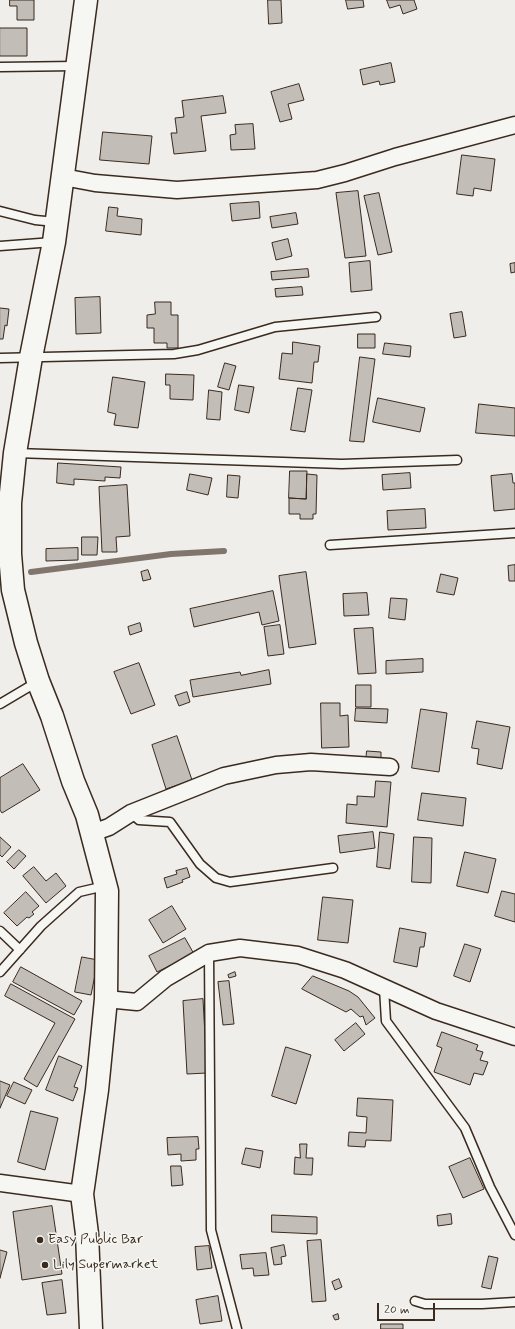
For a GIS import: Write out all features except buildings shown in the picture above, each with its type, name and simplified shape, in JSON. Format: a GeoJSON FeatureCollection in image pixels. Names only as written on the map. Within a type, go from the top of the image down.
{"type":"FeatureCollection","features":[{"type":"Feature","properties":{"kind":"main road"},"geometry":{"type":"LineString","coordinates":[[86,0],[56,232],[31,357],[15,453],[10,503],[10,554],[7,592],[26,643],[38,682],[52,716],[73,782],[87,815],[107,891],[106,998],[97,1090],[82,1194],[87,1234],[91,1329]]}},
{"type":"Feature","properties":{"kind":"street"},"geometry":{"type":"LineString","coordinates":[[63,177],[95,182],[177,190],[317,180],[345,173],[395,157],[515,125]]}},
{"type":"Feature","properties":{"kind":"street"},"geometry":{"type":"LineString","coordinates":[[92,833],[109,826],[131,813],[224,776],[276,765],[311,762],[390,767]]}},
{"type":"Feature","properties":{"kind":"street"},"geometry":{"type":"LineString","coordinates":[[106,998],[137,1002],[166,978],[209,953],[240,948],[298,955],[345,970],[436,1011],[515,1037]]}},
{"type":"Feature","properties":{"kind":"street"},"geometry":{"type":"LineString","coordinates":[[0,1184],[82,1194]]}},
{"type":"Feature","properties":{"kind":"lane"},"geometry":{"type":"LineString","coordinates":[[0,66],[77,66]]}},
{"type":"Feature","properties":{"kind":"lane"},"geometry":{"type":"LineString","coordinates":[[0,212],[35,220],[56,232]]}},
{"type":"Feature","properties":{"kind":"lane"},"geometry":{"type":"LineString","coordinates":[[0,246],[56,232]]}},
{"type":"Feature","properties":{"kind":"lane"},"geometry":{"type":"LineString","coordinates":[[0,358],[174,354],[198,350],[275,327],[376,318]]}},
{"type":"Feature","properties":{"kind":"lane"},"geometry":{"type":"LineString","coordinates":[[15,453],[342,464],[457,460]]}},
{"type":"Feature","properties":{"kind":"lane"},"geometry":{"type":"LineString","coordinates":[[330,544],[515,533]]}},
{"type":"Feature","properties":{"kind":"lane"},"geometry":{"type":"LineString","coordinates":[[0,704],[38,682]]}},
{"type":"Feature","properties":{"kind":"lane"},"geometry":{"type":"LineString","coordinates":[[131,813],[138,820],[170,822],[200,864],[216,878],[230,882],[334,868]]}},
{"type":"Feature","properties":{"kind":"lane"},"geometry":{"type":"LineString","coordinates":[[0,972],[41,926],[79,892],[106,885]]}},
{"type":"Feature","properties":{"kind":"lane"},"geometry":{"type":"LineString","coordinates":[[0,931],[20,950]]}},
{"type":"Feature","properties":{"kind":"lane"},"geometry":{"type":"LineString","coordinates":[[209,953],[212,1230],[237,1329]]}},
{"type":"Feature","properties":{"kind":"lane"},"geometry":{"type":"LineString","coordinates":[[384,988],[386,1021],[465,1128],[490,1187],[515,1235]]}},
{"type":"Feature","properties":{"kind":"lane"},"geometry":{"type":"LineString","coordinates":[[415,1301],[424,1304],[482,1304],[515,1302]]}},
{"type":"Feature","properties":{"kind":"waterway"},"geometry":{"type":"LineString","coordinates":[[31,572],[171,554],[224,551]]}},
{"type":"Feature","properties":{"kind":"place","name":"Easy Public Bar"},"geometry":{"type":"Point","coordinates":[40,1240]}},
{"type":"Feature","properties":{"kind":"place","name":"Lily Supermarket"},"geometry":{"type":"Point","coordinates":[45,1265]}}]}
